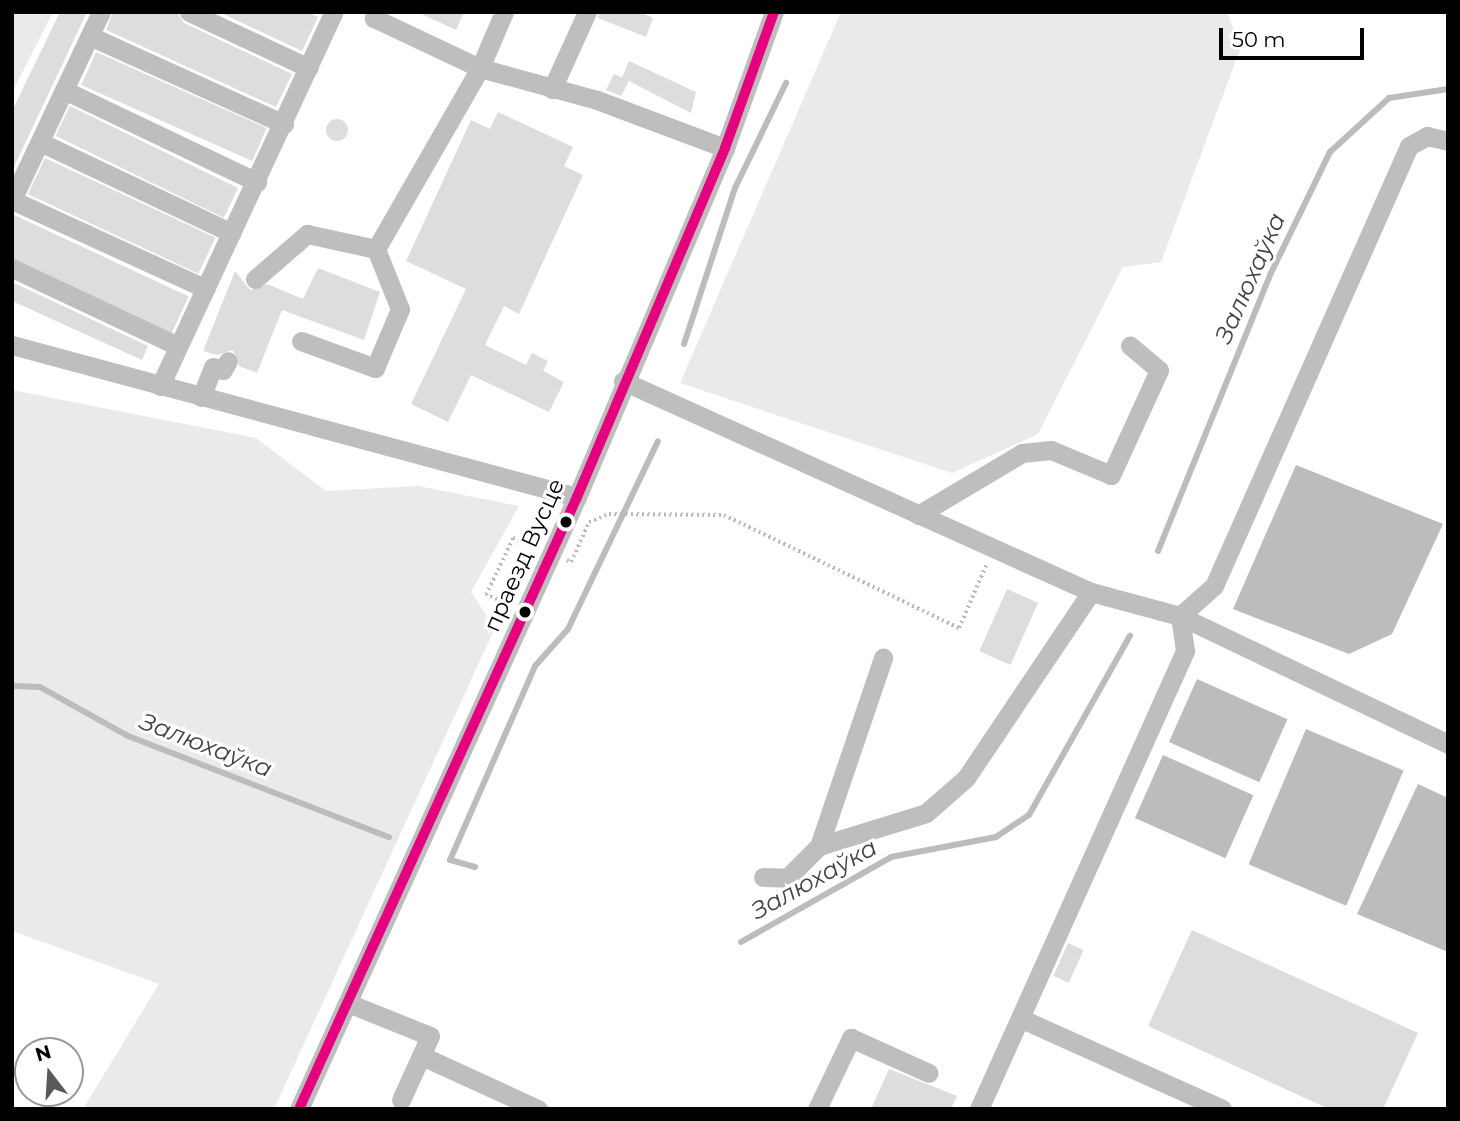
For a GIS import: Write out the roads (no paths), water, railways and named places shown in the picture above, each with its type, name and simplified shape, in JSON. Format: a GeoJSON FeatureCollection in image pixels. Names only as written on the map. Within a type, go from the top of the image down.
{"type":"FeatureCollection","features":[{"type":"Feature","properties":{"kind":"street"},"geometry":{"type":"LineString","coordinates":[[101,12],[12,200],[206,289]]}},
{"type":"Feature","properties":{"kind":"street"},"geometry":{"type":"LineString","coordinates":[[189,12],[309,68]]}},
{"type":"Feature","properties":{"kind":"street"},"geometry":{"type":"LineString","coordinates":[[377,12],[374,18],[480,68],[552,89],[725,148]]}},
{"type":"Feature","properties":{"kind":"street"},"geometry":{"type":"LineString","coordinates":[[376,248],[480,68],[504,12]]}},
{"type":"Feature","properties":{"kind":"street"},"geometry":{"type":"LineString","coordinates":[[552,89],[587,12]]}},
{"type":"Feature","properties":{"kind":"street","name":"праезд Вусце"},"geometry":{"type":"LineString","coordinates":[[299,1109],[577,497],[622,382],[725,148],[774,12]]}},
{"type":"Feature","properties":{"kind":"street"},"geometry":{"type":"LineString","coordinates":[[160,386],[284,124],[329,14]]}},
{"type":"Feature","properties":{"kind":"street"},"geometry":{"type":"LineString","coordinates":[[90,36],[284,124]]}},
{"type":"Feature","properties":{"kind":"street"},"geometry":{"type":"LineString","coordinates":[[64,90],[257,182]]}},
{"type":"Feature","properties":{"kind":"street"},"geometry":{"type":"LineString","coordinates":[[1180,616],[1214,586],[1409,146],[1427,136],[1448,141]]}},
{"type":"Feature","properties":{"kind":"street"},"geometry":{"type":"LineString","coordinates":[[40,142],[232,233]]}},
{"type":"Feature","properties":{"kind":"street"},"geometry":{"type":"LineString","coordinates":[[256,279],[307,234],[376,248]]}},
{"type":"Feature","properties":{"kind":"street"},"geometry":{"type":"LineString","coordinates":[[300,341],[375,368],[400,309],[376,248]]}},
{"type":"Feature","properties":{"kind":"street"},"geometry":{"type":"LineString","coordinates":[[12,268],[178,346]]}},
{"type":"Feature","properties":{"kind":"street"},"geometry":{"type":"LineString","coordinates":[[12,345],[577,497]]}},
{"type":"Feature","properties":{"kind":"street"},"geometry":{"type":"LineString","coordinates":[[918,515],[1022,453],[1051,450],[1111,475],[1159,370],[1130,346]]}},
{"type":"Feature","properties":{"kind":"street"},"geometry":{"type":"LineString","coordinates":[[201,397],[213,367],[223,370],[228,361]]}},
{"type":"Feature","properties":{"kind":"street"},"geometry":{"type":"LineString","coordinates":[[622,382],[1091,592],[1180,616],[1448,744]]}},
{"type":"Feature","properties":{"kind":"street"},"geometry":{"type":"LineString","coordinates":[[819,846],[926,813],[966,779],[1091,592]]}},
{"type":"Feature","properties":{"kind":"street"},"geometry":{"type":"LineString","coordinates":[[979,1109],[1022,1019],[1185,651],[1180,616]]}},
{"type":"Feature","properties":{"kind":"street"},"geometry":{"type":"LineString","coordinates":[[763,877],[787,878],[819,846],[883,658]]}},
{"type":"Feature","properties":{"kind":"street"},"geometry":{"type":"LineString","coordinates":[[348,1003],[430,1036],[406,1106]]}},
{"type":"Feature","properties":{"kind":"street"},"geometry":{"type":"LineString","coordinates":[[1022,1019],[1222,1109]]}},
{"type":"Feature","properties":{"kind":"street"},"geometry":{"type":"LineString","coordinates":[[817,1109],[851,1038],[929,1073]]}},
{"type":"Feature","properties":{"kind":"street"},"geometry":{"type":"LineString","coordinates":[[422,1056],[538,1109]]}},
{"type":"Feature","properties":{"kind":"waterway"},"geometry":{"type":"LineString","coordinates":[[684,344],[735,188],[786,83]]}},
{"type":"Feature","properties":{"kind":"waterway","name":"Залюхаўка"},"geometry":{"type":"LineString","coordinates":[[1158,551],[1271,273],[1330,152],[1389,98],[1448,89]]}},
{"type":"Feature","properties":{"kind":"waterway"},"geometry":{"type":"LineString","coordinates":[[475,867],[450,860],[535,666],[568,629],[658,441]]}},
{"type":"Feature","properties":{"kind":"waterway","name":"Залюхаўка"},"geometry":{"type":"LineString","coordinates":[[741,942],[891,857],[996,837],[1029,815],[1130,636]]}},
{"type":"Feature","properties":{"kind":"waterway","name":"Залюхаўка"},"geometry":{"type":"LineString","coordinates":[[12,686],[40,687],[128,736],[389,837]]}}]}
